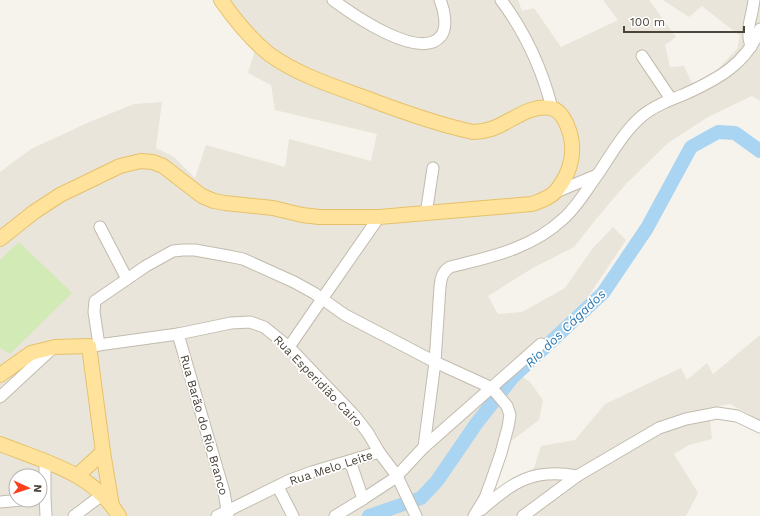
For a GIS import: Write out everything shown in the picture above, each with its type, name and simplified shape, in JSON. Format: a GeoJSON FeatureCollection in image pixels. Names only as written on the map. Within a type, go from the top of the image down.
{"type":"FeatureCollection","features":[{"type":"Feature","properties":{"kind":"main road"},"geometry":{"type":"LineString","coordinates":[[0,239],[34,212],[60,195],[120,166],[141,160],[153,162],[163,166],[202,196],[214,201],[272,208],[302,215],[319,217],[379,217],[532,204],[556,192],[569,171],[573,146],[569,130],[564,117],[552,108],[530,111],[492,129],[483,132],[473,132],[390,107],[318,81],[299,72],[270,54],[254,41],[238,24],[221,0]]}},
{"type":"Feature","properties":{"kind":"main road"},"geometry":{"type":"LineString","coordinates":[[0,375],[31,353],[55,347],[94,345],[103,452],[116,511]]}},
{"type":"Feature","properties":{"kind":"main road"},"geometry":{"type":"LineString","coordinates":[[0,444],[78,475],[102,495],[116,511]]}},
{"type":"Feature","properties":{"kind":"main road"},"geometry":{"type":"LineString","coordinates":[[78,475],[103,452]]}},
{"type":"Feature","properties":{"kind":"street"},"geometry":{"type":"LineString","coordinates":[[333,0],[377,29],[408,41],[423,44],[435,41],[443,33],[444,18],[440,0]]}},
{"type":"Feature","properties":{"kind":"street"},"geometry":{"type":"LineString","coordinates":[[501,0],[515,19]]}},
{"type":"Feature","properties":{"kind":"street"},"geometry":{"type":"LineString","coordinates":[[510,0],[515,19],[539,70],[552,108]]}},
{"type":"Feature","properties":{"kind":"street"},"geometry":{"type":"LineString","coordinates":[[751,47],[748,36],[748,24],[754,0]]}},
{"type":"Feature","properties":{"kind":"street"},"geometry":{"type":"LineString","coordinates":[[424,447],[435,362],[441,278],[444,271],[450,267],[499,255],[522,246],[542,235],[564,219],[579,201],[633,124],[651,109],[721,76],[734,66],[751,47],[760,29]]}},
{"type":"Feature","properties":{"kind":"street"},"geometry":{"type":"LineString","coordinates":[[642,56],[671,99]]}},
{"type":"Feature","properties":{"kind":"street"},"geometry":{"type":"LineString","coordinates":[[426,214],[433,168]]}},
{"type":"Feature","properties":{"kind":"street"},"geometry":{"type":"LineString","coordinates":[[556,192],[597,175]]}},
{"type":"Feature","properties":{"kind":"street"},"geometry":{"type":"LineString","coordinates":[[289,348],[379,217]]}},
{"type":"Feature","properties":{"kind":"street"},"geometry":{"type":"LineString","coordinates":[[100,227],[127,279]]}},
{"type":"Feature","properties":{"kind":"street"},"geometry":{"type":"LineString","coordinates":[[94,345],[95,301],[151,263],[173,251],[183,250],[195,250],[243,259],[294,282],[345,315],[435,362],[494,390],[507,406],[510,415],[502,453],[475,516]]}},
{"type":"Feature","properties":{"kind":"street","name":"Rua Esperidião Cairo"},"geometry":{"type":"LineString","coordinates":[[94,345],[178,334],[231,323],[258,323],[289,348],[354,415],[397,476],[416,516]]}},
{"type":"Feature","properties":{"kind":"street","name":"Rua Barão do Rio Branco"},"geometry":{"type":"LineString","coordinates":[[178,334],[224,492],[224,515]]}},
{"type":"Feature","properties":{"kind":"street"},"geometry":{"type":"LineString","coordinates":[[335,516],[363,500],[397,476],[424,447],[494,390],[541,344]]}},
{"type":"Feature","properties":{"kind":"street"},"geometry":{"type":"LineString","coordinates":[[0,397],[55,347]]}},
{"type":"Feature","properties":{"kind":"street"},"geometry":{"type":"LineString","coordinates":[[522,516],[577,476],[659,428],[686,419],[717,413],[737,416],[760,427]]}},
{"type":"Feature","properties":{"kind":"street","name":"Rua Melo Leite"},"geometry":{"type":"LineString","coordinates":[[224,515],[290,480],[379,452]]}},
{"type":"Feature","properties":{"kind":"street"},"geometry":{"type":"LineString","coordinates":[[350,461],[363,500]]}},
{"type":"Feature","properties":{"kind":"street"},"geometry":{"type":"LineString","coordinates":[[44,468],[45,462]]}},
{"type":"Feature","properties":{"kind":"street"},"geometry":{"type":"LineString","coordinates":[[475,516],[494,498],[531,476],[548,473],[577,476]]}},
{"type":"Feature","properties":{"kind":"street"},"geometry":{"type":"LineString","coordinates":[[278,487],[293,516]]}},
{"type":"Feature","properties":{"kind":"street"},"geometry":{"type":"LineString","coordinates":[[74,516],[102,495]]}},
{"type":"Feature","properties":{"kind":"shaded area"},"geometry":{"type":"Polygon","coordinates":[[[213,0],[518,0],[522,11],[534,8],[561,47],[618,20],[603,0],[649,0],[676,37],[665,45],[670,67],[684,66],[693,85],[713,74],[737,49],[740,36],[702,6],[689,17],[663,0],[760,0],[760,101],[752,96],[708,117],[668,143],[626,184],[574,247],[531,269],[488,296],[498,314],[522,312],[565,288],[593,248],[613,227],[626,240],[588,297],[547,343],[514,371],[530,382],[543,400],[539,420],[511,441],[490,496],[534,468],[541,446],[575,440],[605,404],[681,368],[687,380],[707,363],[713,374],[760,335],[760,420],[730,404],[709,408],[712,439],[689,445],[674,454],[698,493],[686,516],[0,516],[0,172],[31,149],[87,123],[134,104],[162,102],[156,148],[174,157],[195,178],[206,145],[285,167],[289,139],[371,161],[377,134],[275,110],[271,85],[248,73],[256,47],[213,0]]]}},
{"type":"Feature","properties":{"kind":"green space"},"geometry":{"type":"Polygon","coordinates":[[[19,242],[72,293],[10,354],[0,348],[0,260],[19,242]]]}},
{"type":"Feature","properties":{"kind":"waterway","name":"Rio dos Cágados"},"geometry":{"type":"LineString","coordinates":[[369,516],[421,498],[437,481],[476,424],[512,378],[603,293],[647,228],[691,147],[718,132],[735,133],[760,151]]}}]}
